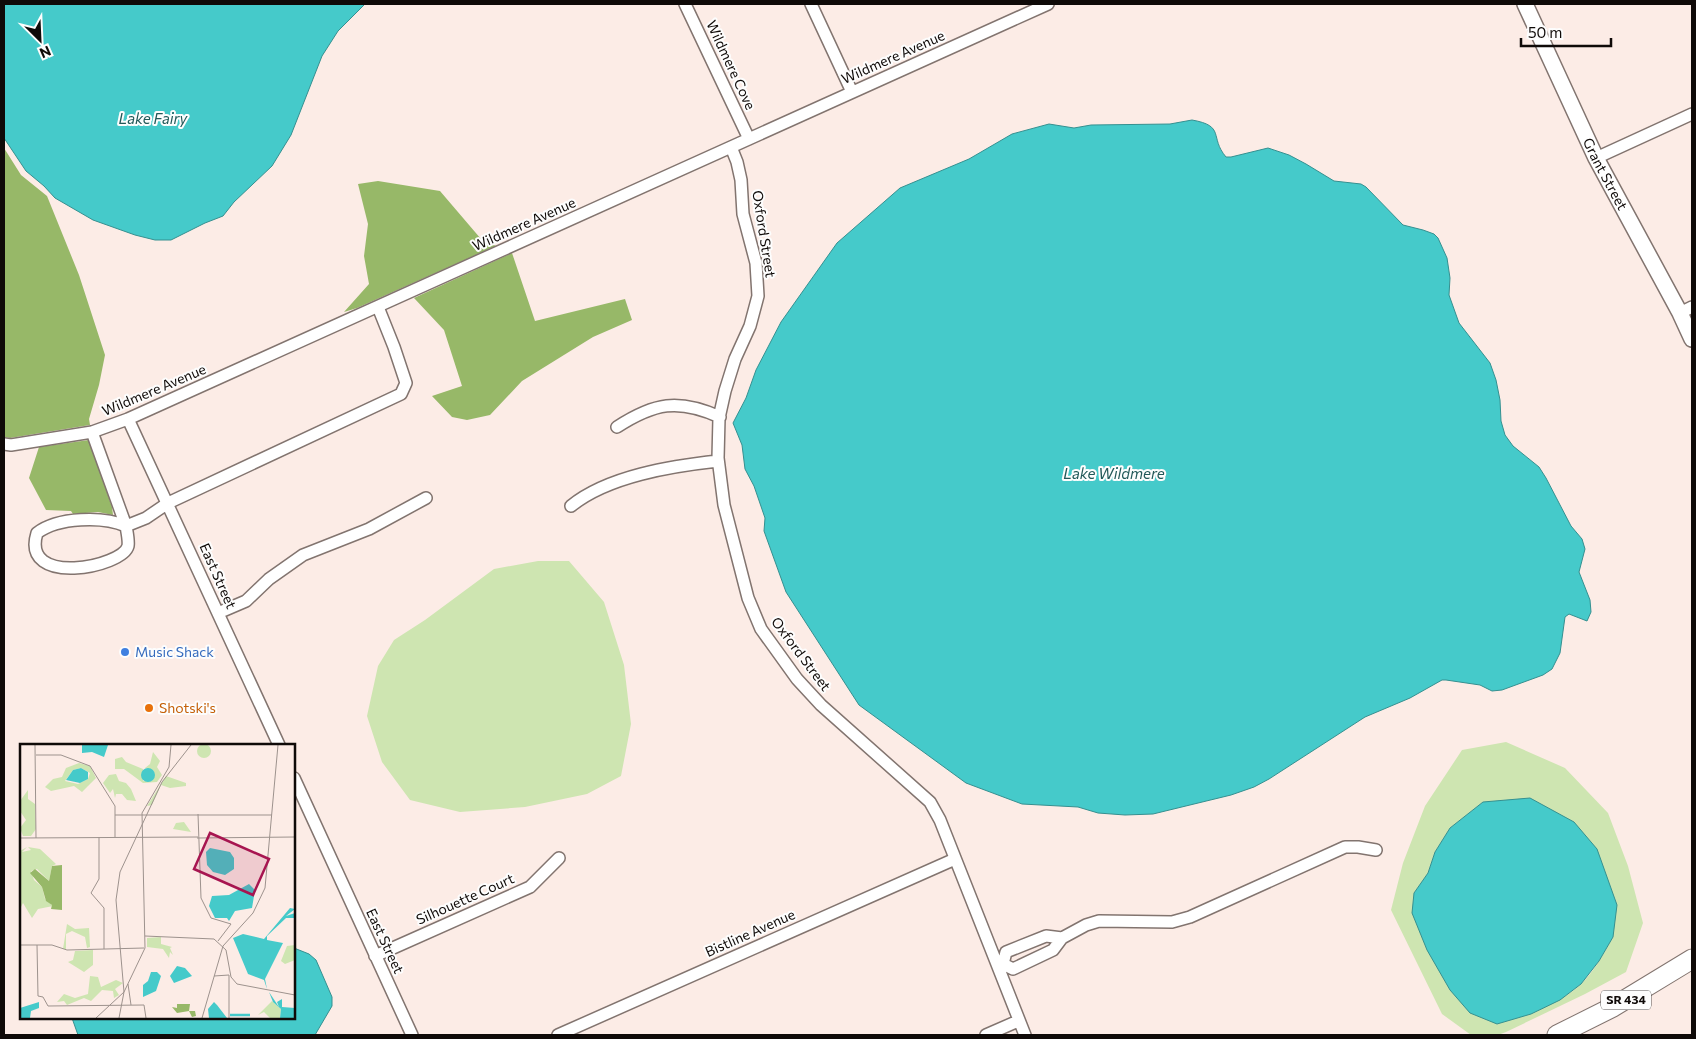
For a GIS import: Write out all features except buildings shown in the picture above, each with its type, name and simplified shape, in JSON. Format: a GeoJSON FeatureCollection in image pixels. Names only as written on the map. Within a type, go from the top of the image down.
{"type":"FeatureCollection","features":[{"type":"Feature","properties":{"kind":"main road","name":"SR 434"},"geometry":{"type":"LineString","coordinates":[[1557,1035],[1613,1007],[1692,959]]}},
{"type":"Feature","properties":{"kind":"street","name":"Wildmere Cove"},"geometry":{"type":"LineString","coordinates":[[686,4],[749,139]]}},
{"type":"Feature","properties":{"kind":"street"},"geometry":{"type":"LineString","coordinates":[[811,4],[852,92]]}},
{"type":"Feature","properties":{"kind":"street","name":"Wildmere Avenue"},"geometry":{"type":"LineString","coordinates":[[4,444],[11,445],[92,432],[128,418],[1048,4]]}},
{"type":"Feature","properties":{"kind":"street","name":"Grant Street"},"geometry":{"type":"LineString","coordinates":[[1525,4],[1596,158],[1686,310],[1692,340]]}},
{"type":"Feature","properties":{"kind":"street"},"geometry":{"type":"LineString","coordinates":[[1596,158],[1692,114]]}},
{"type":"Feature","properties":{"kind":"street","name":"Oxford Street"},"geometry":{"type":"LineString","coordinates":[[731,147],[741,180],[743,214],[756,263],[758,296],[750,326],[735,359],[725,391],[720,417],[718,461],[724,505],[748,598],[762,629],[797,679],[821,706],[930,802],[940,820],[1000,965],[1018,1020],[1025,1035]]}},
{"type":"Feature","properties":{"kind":"street"},"geometry":{"type":"LineString","coordinates":[[92,432],[126,526],[128,545],[124,553],[84,568],[52,566],[39,556],[35,550],[37,533],[46,528],[68,522],[98,519],[117,522],[126,526],[146,518],[168,503],[401,394],[406,383],[378,306]]}},
{"type":"Feature","properties":{"kind":"street"},"geometry":{"type":"LineString","coordinates":[[617,427],[632,417],[657,406],[682,405],[705,410],[720,417]]}},
{"type":"Feature","properties":{"kind":"street","name":"East Street"},"geometry":{"type":"LineString","coordinates":[[128,418],[279,744]]}},
{"type":"Feature","properties":{"kind":"street"},"geometry":{"type":"LineString","coordinates":[[571,506],[581,497],[621,480],[679,465],[718,461]]}},
{"type":"Feature","properties":{"kind":"street"},"geometry":{"type":"LineString","coordinates":[[218,613],[246,601],[269,578],[303,555],[369,529],[426,498]]}},
{"type":"Feature","properties":{"kind":"street","name":"East Street"},"geometry":{"type":"LineString","coordinates":[[295,780],[412,1035]]}},
{"type":"Feature","properties":{"kind":"street"},"geometry":{"type":"LineString","coordinates":[[1062,938],[1046,936],[1006,952],[1000,965],[1013,969],[1053,950],[1062,938],[1086,925],[1099,921],[1172,922],[1190,917],[1344,847],[1358,846],[1376,850]]}},
{"type":"Feature","properties":{"kind":"street","name":"Silhouette Court"},"geometry":{"type":"LineString","coordinates":[[375,956],[530,887],[560,858]]}},
{"type":"Feature","properties":{"kind":"street","name":"Bistline Avenue"},"geometry":{"type":"LineString","coordinates":[[558,1035],[955,859]]}},
{"type":"Feature","properties":{"kind":"street"},"geometry":{"type":"LineString","coordinates":[[986,1035],[1018,1020]]}},
{"type":"Feature","properties":{"kind":"green space"},"geometry":{"type":"Polygon","coordinates":[[[4,148],[21,175],[47,196],[79,275],[105,355],[89,419],[90,425],[10,438],[4,437],[4,148]]]}},
{"type":"Feature","properties":{"kind":"green space"},"geometry":{"type":"Polygon","coordinates":[[[378,181],[440,191],[481,239],[496,246],[357,308],[344,312],[369,284],[364,256],[368,224],[358,184],[378,181]]]}},
{"type":"Feature","properties":{"kind":"green space"},"geometry":{"type":"Polygon","coordinates":[[[512,253],[535,321],[625,299],[632,320],[593,337],[522,381],[490,415],[467,420],[452,417],[432,396],[462,386],[444,330],[414,298],[512,253]]]}},
{"type":"Feature","properties":{"kind":"green space"},"geometry":{"type":"Polygon","coordinates":[[[89,440],[113,515],[98,512],[73,514],[71,511],[46,510],[29,478],[39,447],[89,440]]]}},
{"type":"Feature","properties":{"kind":"green space"},"geometry":{"type":"Polygon","coordinates":[[[538,561],[569,561],[604,602],[624,665],[631,724],[621,776],[587,794],[525,807],[460,812],[410,800],[382,762],[367,716],[378,666],[394,640],[425,620],[494,569],[538,561]]]}},
{"type":"Feature","properties":{"kind":"green space"},"geometry":{"type":"Polygon","coordinates":[[[1506,742],[1565,768],[1608,813],[1628,866],[1643,923],[1626,972],[1585,994],[1498,1035],[1471,1035],[1442,1014],[1391,910],[1403,863],[1425,806],[1462,750],[1506,742]],[[1483,802],[1450,828],[1435,852],[1428,873],[1414,893],[1497,1024],[1541,1009],[1571,992],[1590,974],[1613,937],[1483,802]]]}},
{"type":"Feature","properties":{"kind":"water","name":"Lake Fairy"},"geometry":{"type":"Polygon","coordinates":[[[4,4],[365,4],[338,31],[322,56],[291,135],[272,166],[234,202],[223,216],[171,240],[155,240],[93,220],[55,198],[26,171],[4,138],[4,4]]]}},
{"type":"Feature","properties":{"kind":"water","name":"Lake Wildmere"},"geometry":{"type":"Polygon","coordinates":[[[1192,120],[1203,122],[1213,129],[1218,144],[1226,157],[1268,148],[1289,155],[1334,181],[1361,184],[1403,225],[1434,234],[1438,238],[1447,258],[1450,278],[1449,295],[1459,323],[1490,363],[1496,380],[1500,400],[1501,421],[1505,435],[1513,446],[1539,467],[1571,526],[1582,539],[1585,549],[1579,572],[1590,600],[1591,612],[1587,621],[1569,614],[1565,617],[1560,653],[1552,669],[1543,675],[1502,690],[1492,691],[1480,685],[1442,680],[1410,698],[1365,717],[1269,779],[1254,787],[1231,795],[1153,814],[1125,815],[1098,813],[1078,807],[1022,804],[966,783],[859,705],[786,592],[764,531],[765,518],[754,486],[745,469],[742,445],[733,423],[746,398],[756,370],[781,322],[837,243],[900,188],[969,159],[1012,134],[1049,124],[1074,128],[1091,125],[1170,124],[1192,120]]]}},
{"type":"Feature","properties":{"kind":"water"},"geometry":{"type":"Polygon","coordinates":[[[1530,798],[1574,822],[1597,849],[1617,905],[1613,937],[1599,961],[1581,984],[1560,1000],[1531,1014],[1497,1024],[1470,1013],[1450,990],[1427,950],[1412,913],[1414,893],[1428,873],[1435,852],[1450,828],[1483,802],[1530,798]]]}},
{"type":"Feature","properties":{"kind":"water"},"geometry":{"type":"Polygon","coordinates":[[[295,948],[309,954],[316,960],[332,997],[332,1006],[315,1035],[78,1035],[72,1019],[295,1019],[295,948]]]}},
{"type":"Feature","properties":{"kind":"place","name":"Music Shack"},"geometry":{"type":"Point","coordinates":[125,652]}},
{"type":"Feature","properties":{"kind":"place","name":"Shotski's"},"geometry":{"type":"Point","coordinates":[149,708]}}]}
